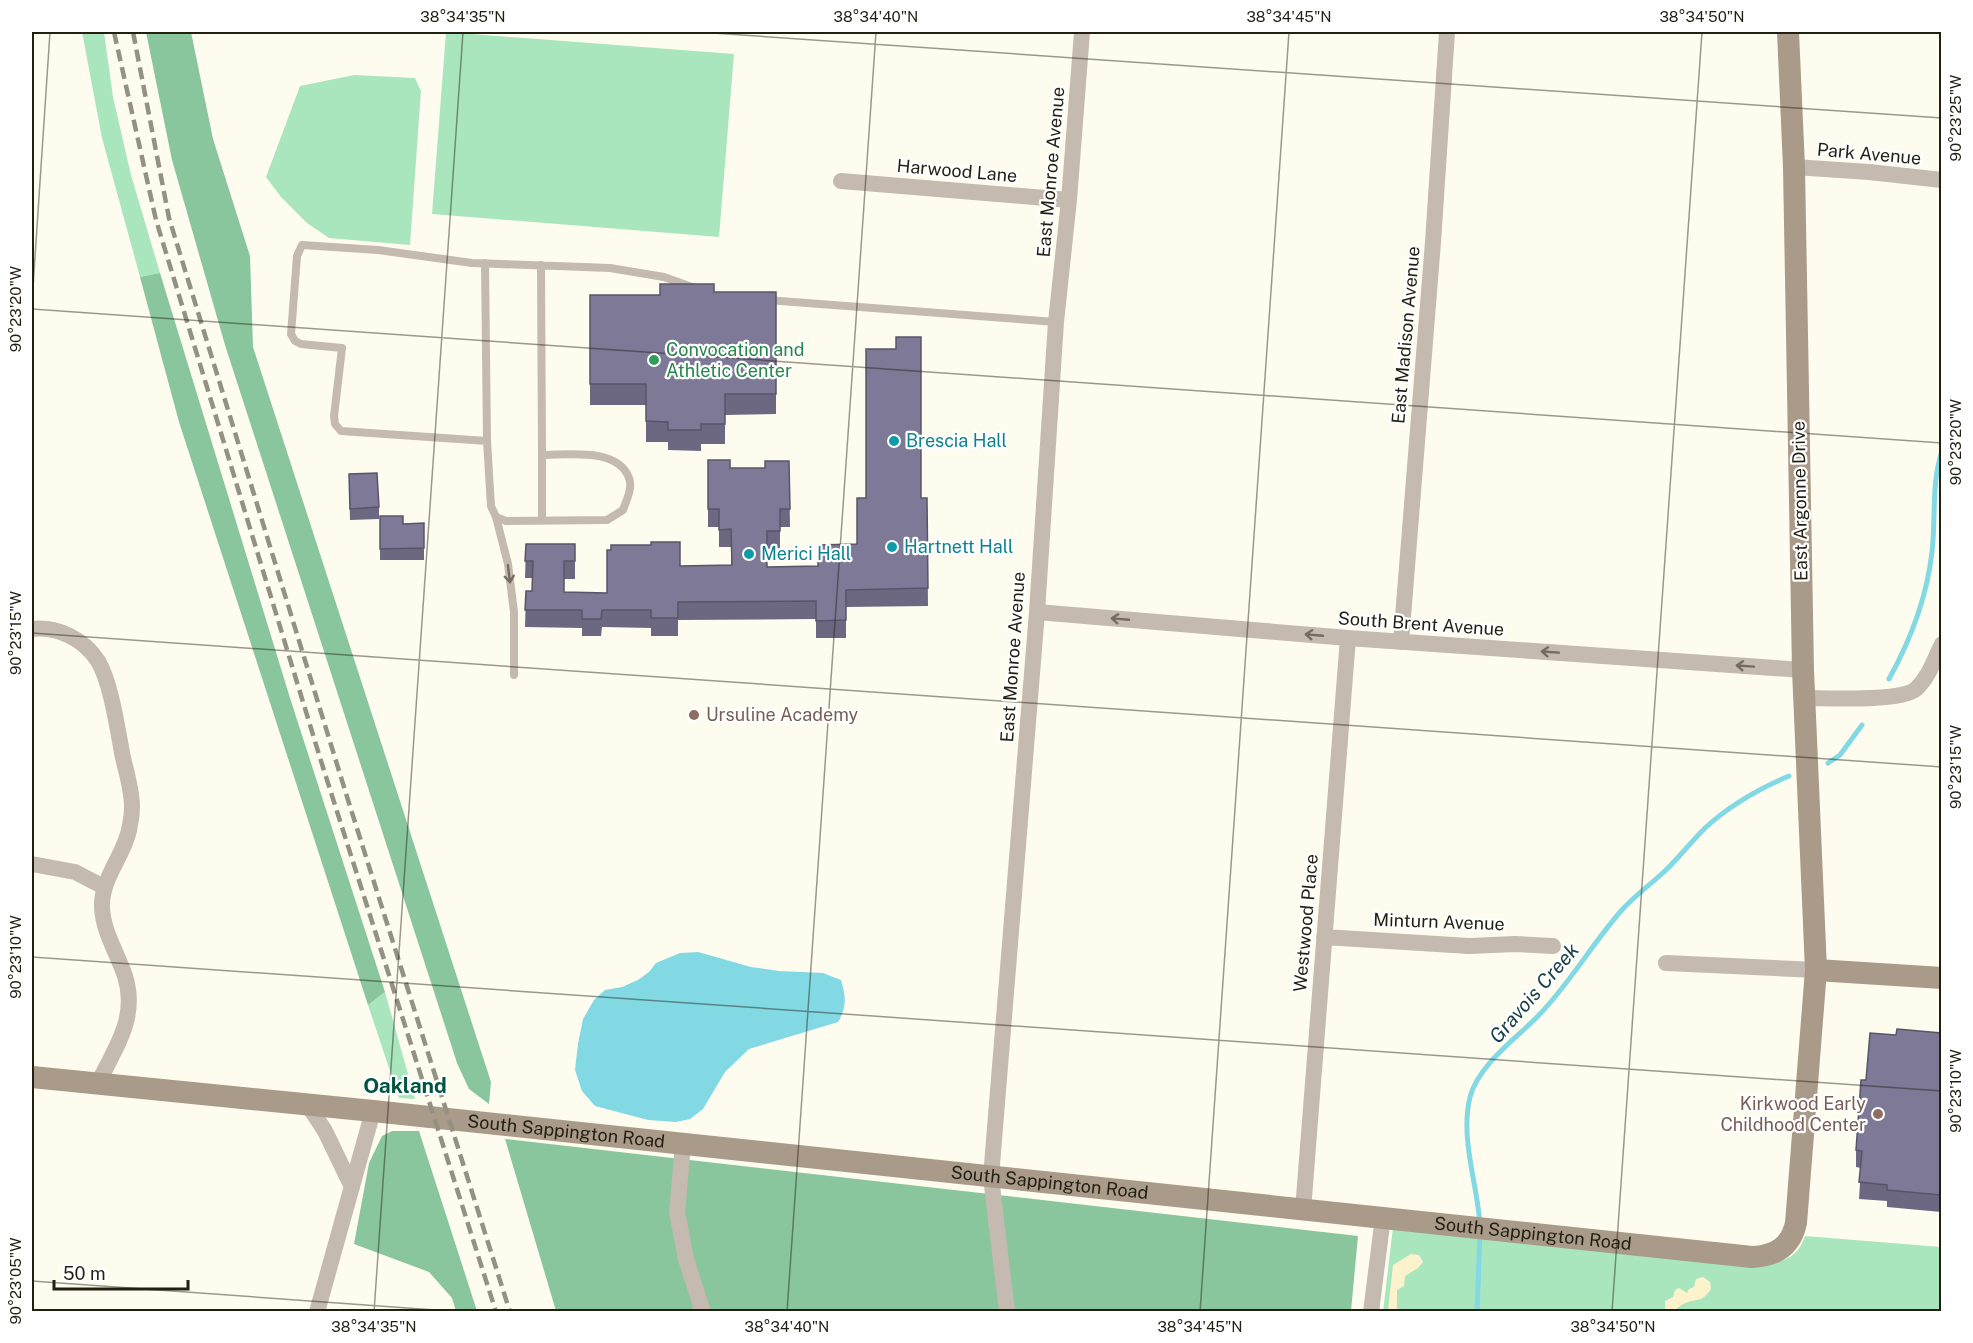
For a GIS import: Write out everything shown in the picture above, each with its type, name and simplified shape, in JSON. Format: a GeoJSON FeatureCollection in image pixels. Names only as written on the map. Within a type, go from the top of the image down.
{"type":"FeatureCollection","features":[{"type":"Feature","properties":{"kind":"street","name":"East Monroe Avenue"},"geometry":{"type":"LineString","coordinates":[[1007,1311],[992,1177],[1056,322],[1069,200],[1082,32]]}},
{"type":"Feature","properties":{"kind":"street","name":"East Madison Avenue"},"geometry":{"type":"LineString","coordinates":[[1401,642],[1434,230],[1447,32]]}},
{"type":"Feature","properties":{"kind":"street","name":"East Argonne Drive"},"geometry":{"type":"LineString","coordinates":[[1788,32],[1794,167],[1803,670],[1816,970]]}},
{"type":"Feature","properties":{"kind":"street","name":"Park Avenue"},"geometry":{"type":"LineString","coordinates":[[1794,167],[1941,180]]}},
{"type":"Feature","properties":{"kind":"street","name":"Harwood Lane"},"geometry":{"type":"LineString","coordinates":[[841,181],[1069,200]]}},
{"type":"Feature","properties":{"kind":"street","name":"South Brent Avenue"},"geometry":{"type":"LineString","coordinates":[[1036,612],[1348,638],[1803,670]]}},
{"type":"Feature","properties":{"kind":"street"},"geometry":{"type":"LineString","coordinates":[[32,629],[42,627],[68,635],[85,646],[98,661],[108,687],[132,807],[130,829],[104,887],[102,906],[107,933],[125,976],[129,1000],[128,1017],[123,1033],[98,1083]]}},
{"type":"Feature","properties":{"kind":"street","name":"Westwood Place"},"geometry":{"type":"LineString","coordinates":[[1303,1210],[1348,638]]}},
{"type":"Feature","properties":{"kind":"street"},"geometry":{"type":"LineString","coordinates":[[1805,698],[1895,697],[1914,691],[1927,677],[1941,645]]}},
{"type":"Feature","properties":{"kind":"street"},"geometry":{"type":"LineString","coordinates":[[32,864],[75,872],[104,887]]}},
{"type":"Feature","properties":{"kind":"street","name":"Minturn Avenue"},"geometry":{"type":"LineString","coordinates":[[1324,937],[1469,946],[1515,944],[1553,946]]}},
{"type":"Feature","properties":{"kind":"street"},"geometry":{"type":"LineString","coordinates":[[1666,963],[1941,978]]}},
{"type":"Feature","properties":{"kind":"street","name":"South Sappington Road"},"geometry":{"type":"LineString","coordinates":[[32,1077],[1752,1257],[1769,1255],[1784,1247],[1794,1232],[1816,970]]}},
{"type":"Feature","properties":{"kind":"street"},"geometry":{"type":"LineString","coordinates":[[308,1105],[325,1131],[352,1187]]}},
{"type":"Feature","properties":{"kind":"street"},"geometry":{"type":"LineString","coordinates":[[317,1311],[373,1111]]}},
{"type":"Feature","properties":{"kind":"street"},"geometry":{"type":"LineString","coordinates":[[683,1145],[677,1212],[686,1259],[703,1311]]}},
{"type":"Feature","properties":{"kind":"street"},"geometry":{"type":"LineString","coordinates":[[1371,1311],[1383,1217]]}},
{"type":"Feature","properties":{"kind":"lane"},"geometry":{"type":"LineString","coordinates":[[487,441],[341,430],[335,424],[342,348],[302,344],[295,341],[291,334],[297,256],[302,245],[378,250],[485,263],[610,268],[664,277],[698,289]]}},
{"type":"Feature","properties":{"kind":"lane"},"geometry":{"type":"LineString","coordinates":[[485,263],[487,441],[491,506],[508,564],[514,612],[514,675]]}},
{"type":"Feature","properties":{"kind":"lane"},"geometry":{"type":"LineString","coordinates":[[541,265],[542,520]]}},
{"type":"Feature","properties":{"kind":"lane"},"geometry":{"type":"LineString","coordinates":[[755,299],[1056,322]]}},
{"type":"Feature","properties":{"kind":"lane"},"geometry":{"type":"LineString","coordinates":[[496,517],[506,521],[607,520],[623,510],[629,491],[629,478],[621,465],[611,458],[594,455],[542,455]]}},
{"type":"Feature","properties":{"kind":"green space"},"geometry":{"type":"Polygon","coordinates":[[[82,32],[104,32],[113,97],[131,175],[160,273],[140,277],[102,138],[82,32]]]}},
{"type":"Feature","properties":{"kind":"green space"},"geometry":{"type":"Polygon","coordinates":[[[146,32],[191,32],[213,139],[250,256],[253,347],[491,1082],[489,1104],[469,1089],[457,1063],[225,345],[172,160],[146,32]]]}},
{"type":"Feature","properties":{"kind":"green space"},"geometry":{"type":"Polygon","coordinates":[[[446,32],[734,54],[719,237],[432,214],[446,32]]]}},
{"type":"Feature","properties":{"kind":"green space"},"geometry":{"type":"Polygon","coordinates":[[[354,75],[415,78],[421,91],[410,245],[329,238],[307,223],[281,197],[266,177],[300,86],[354,75]]]}},
{"type":"Feature","properties":{"kind":"green space"},"geometry":{"type":"Polygon","coordinates":[[[160,273],[290,698],[385,992],[368,1005],[179,422],[140,277],[160,273]]]}},
{"type":"Feature","properties":{"kind":"green space"},"geometry":{"type":"Polygon","coordinates":[[[385,992],[415,1099],[399,1098],[368,1005],[385,992]]]}},
{"type":"Feature","properties":{"kind":"green space"},"geometry":{"type":"Polygon","coordinates":[[[392,1131],[419,1131],[477,1311],[456,1311],[452,1298],[429,1272],[354,1244],[369,1163],[382,1136],[392,1131]]]}},
{"type":"Feature","properties":{"kind":"green space"},"geometry":{"type":"Polygon","coordinates":[[[505,1139],[1358,1236],[1351,1311],[556,1311],[505,1139]]]}},
{"type":"Feature","properties":{"kind":"green space"},"geometry":{"type":"Polygon","coordinates":[[[1393,1227],[1770,1263],[1792,1256],[1800,1248],[1805,1236],[1941,1247],[1941,1311],[1383,1312],[1393,1227]]]}},
{"type":"Feature","properties":{"kind":"sand"},"geometry":{"type":"Polygon","coordinates":[[[1411,1254],[1419,1255],[1423,1262],[1405,1276],[1404,1286],[1397,1290],[1397,1311],[1388,1311],[1393,1265],[1411,1254]]]}},
{"type":"Feature","properties":{"kind":"sand"},"geometry":{"type":"Polygon","coordinates":[[[1703,1277],[1710,1282],[1711,1289],[1705,1296],[1685,1303],[1672,1311],[1665,1310],[1665,1301],[1673,1297],[1675,1290],[1679,1288],[1687,1293],[1694,1287],[1696,1279],[1703,1277]]]}},
{"type":"Feature","properties":{"kind":"water"},"geometry":{"type":"Polygon","coordinates":[[[698,952],[751,967],[823,973],[841,980],[845,1002],[841,1017],[838,1022],[749,1049],[725,1072],[703,1109],[690,1119],[676,1122],[648,1120],[595,1106],[582,1091],[575,1070],[583,1019],[594,1000],[605,990],[622,987],[638,980],[656,963],[680,953],[698,952]]]}},
{"type":"Feature","properties":{"kind":"building"},"geometry":{"type":"Polygon","coordinates":[[[660,284],[714,284],[714,292],[776,292],[776,394],[725,394],[725,424],[701,424],[701,430],[668,430],[668,422],[646,421],[646,384],[590,384],[590,295],[660,295],[660,284]]]}},
{"type":"Feature","properties":{"kind":"building"},"geometry":{"type":"Polygon","coordinates":[[[896,337],[921,337],[921,498],[927,498],[928,588],[846,590],[846,620],[816,621],[816,601],[678,602],[678,618],[651,618],[651,610],[602,610],[601,619],[582,619],[582,610],[525,610],[526,591],[532,591],[533,561],[525,561],[526,544],[575,544],[575,561],[564,561],[564,592],[607,593],[607,550],[611,550],[611,545],[680,542],[680,566],[732,565],[731,529],[719,530],[719,509],[708,509],[708,460],[730,460],[730,468],[765,468],[765,461],[789,461],[790,509],[780,509],[780,531],[767,531],[767,567],[818,566],[818,545],[857,544],[857,498],[866,498],[866,349],[896,349],[896,337]]]}},
{"type":"Feature","properties":{"kind":"building"},"geometry":{"type":"Polygon","coordinates":[[[377,473],[379,507],[350,509],[349,474],[377,473]]]}},
{"type":"Feature","properties":{"kind":"building"},"geometry":{"type":"Polygon","coordinates":[[[380,516],[403,516],[403,524],[424,523],[424,548],[380,549],[380,516]]]}},
{"type":"Feature","properties":{"kind":"building","name":"Kirkwood Early Childhood Center"},"geometry":{"type":"Polygon","coordinates":[[[1897,1029],[1941,1033],[1941,1195],[1887,1190],[1887,1185],[1859,1182],[1862,1151],[1856,1150],[1861,1080],[1866,1080],[1870,1033],[1896,1035],[1897,1029]]]}},
{"type":"Feature","properties":{"kind":"waterway","name":"Gravois Creek"},"geometry":{"type":"LineString","coordinates":[[1889,679],[1911,634],[1930,569],[1936,476],[1942,451]]}},
{"type":"Feature","properties":{"kind":"waterway","name":"Gravois Creek"},"geometry":{"type":"LineString","coordinates":[[1828,763],[1840,755],[1862,725]]}},
{"type":"Feature","properties":{"kind":"waterway","name":"Gravois Creek"},"geometry":{"type":"LineString","coordinates":[[1480,1224],[1468,1144],[1467,1113],[1470,1097],[1481,1074],[1550,1003],[1621,911],[1668,868],[1705,828],[1745,798],[1789,776]]}},
{"type":"Feature","properties":{"kind":"waterway","name":"Gravois Creek"},"geometry":{"type":"LineString","coordinates":[[1477,1312],[1480,1233]]}},
{"type":"Feature","properties":{"kind":"railway"},"geometry":{"type":"LineString","coordinates":[[114,32],[156,220],[321,761],[496,1312]]}},
{"type":"Feature","properties":{"kind":"railway"},"geometry":{"type":"LineString","coordinates":[[133,32],[169,218],[348,800],[510,1312]]}},
{"type":"Feature","properties":{"kind":"place","name":"Convocation and Athletic Center"},"geometry":{"type":"Point","coordinates":[654,360]}},
{"type":"Feature","properties":{"kind":"place","name":"Brescia Hall"},"geometry":{"type":"Point","coordinates":[894,441]}},
{"type":"Feature","properties":{"kind":"place","name":"Hartnett Hall"},"geometry":{"type":"Point","coordinates":[892,547]}},
{"type":"Feature","properties":{"kind":"place","name":"Merici Hall"},"geometry":{"type":"Point","coordinates":[749,554]}},
{"type":"Feature","properties":{"kind":"place","name":"Ursuline Academy"},"geometry":{"type":"Point","coordinates":[694,715]}},
{"type":"Feature","properties":{"kind":"place","name":"Kirkwood Early Childhood Center"},"geometry":{"type":"Point","coordinates":[1878,1114]}},
{"type":"Feature","properties":{"kind":"district","name":"Oakland"},"geometry":{"type":"Point","coordinates":[405,1086]}}]}
